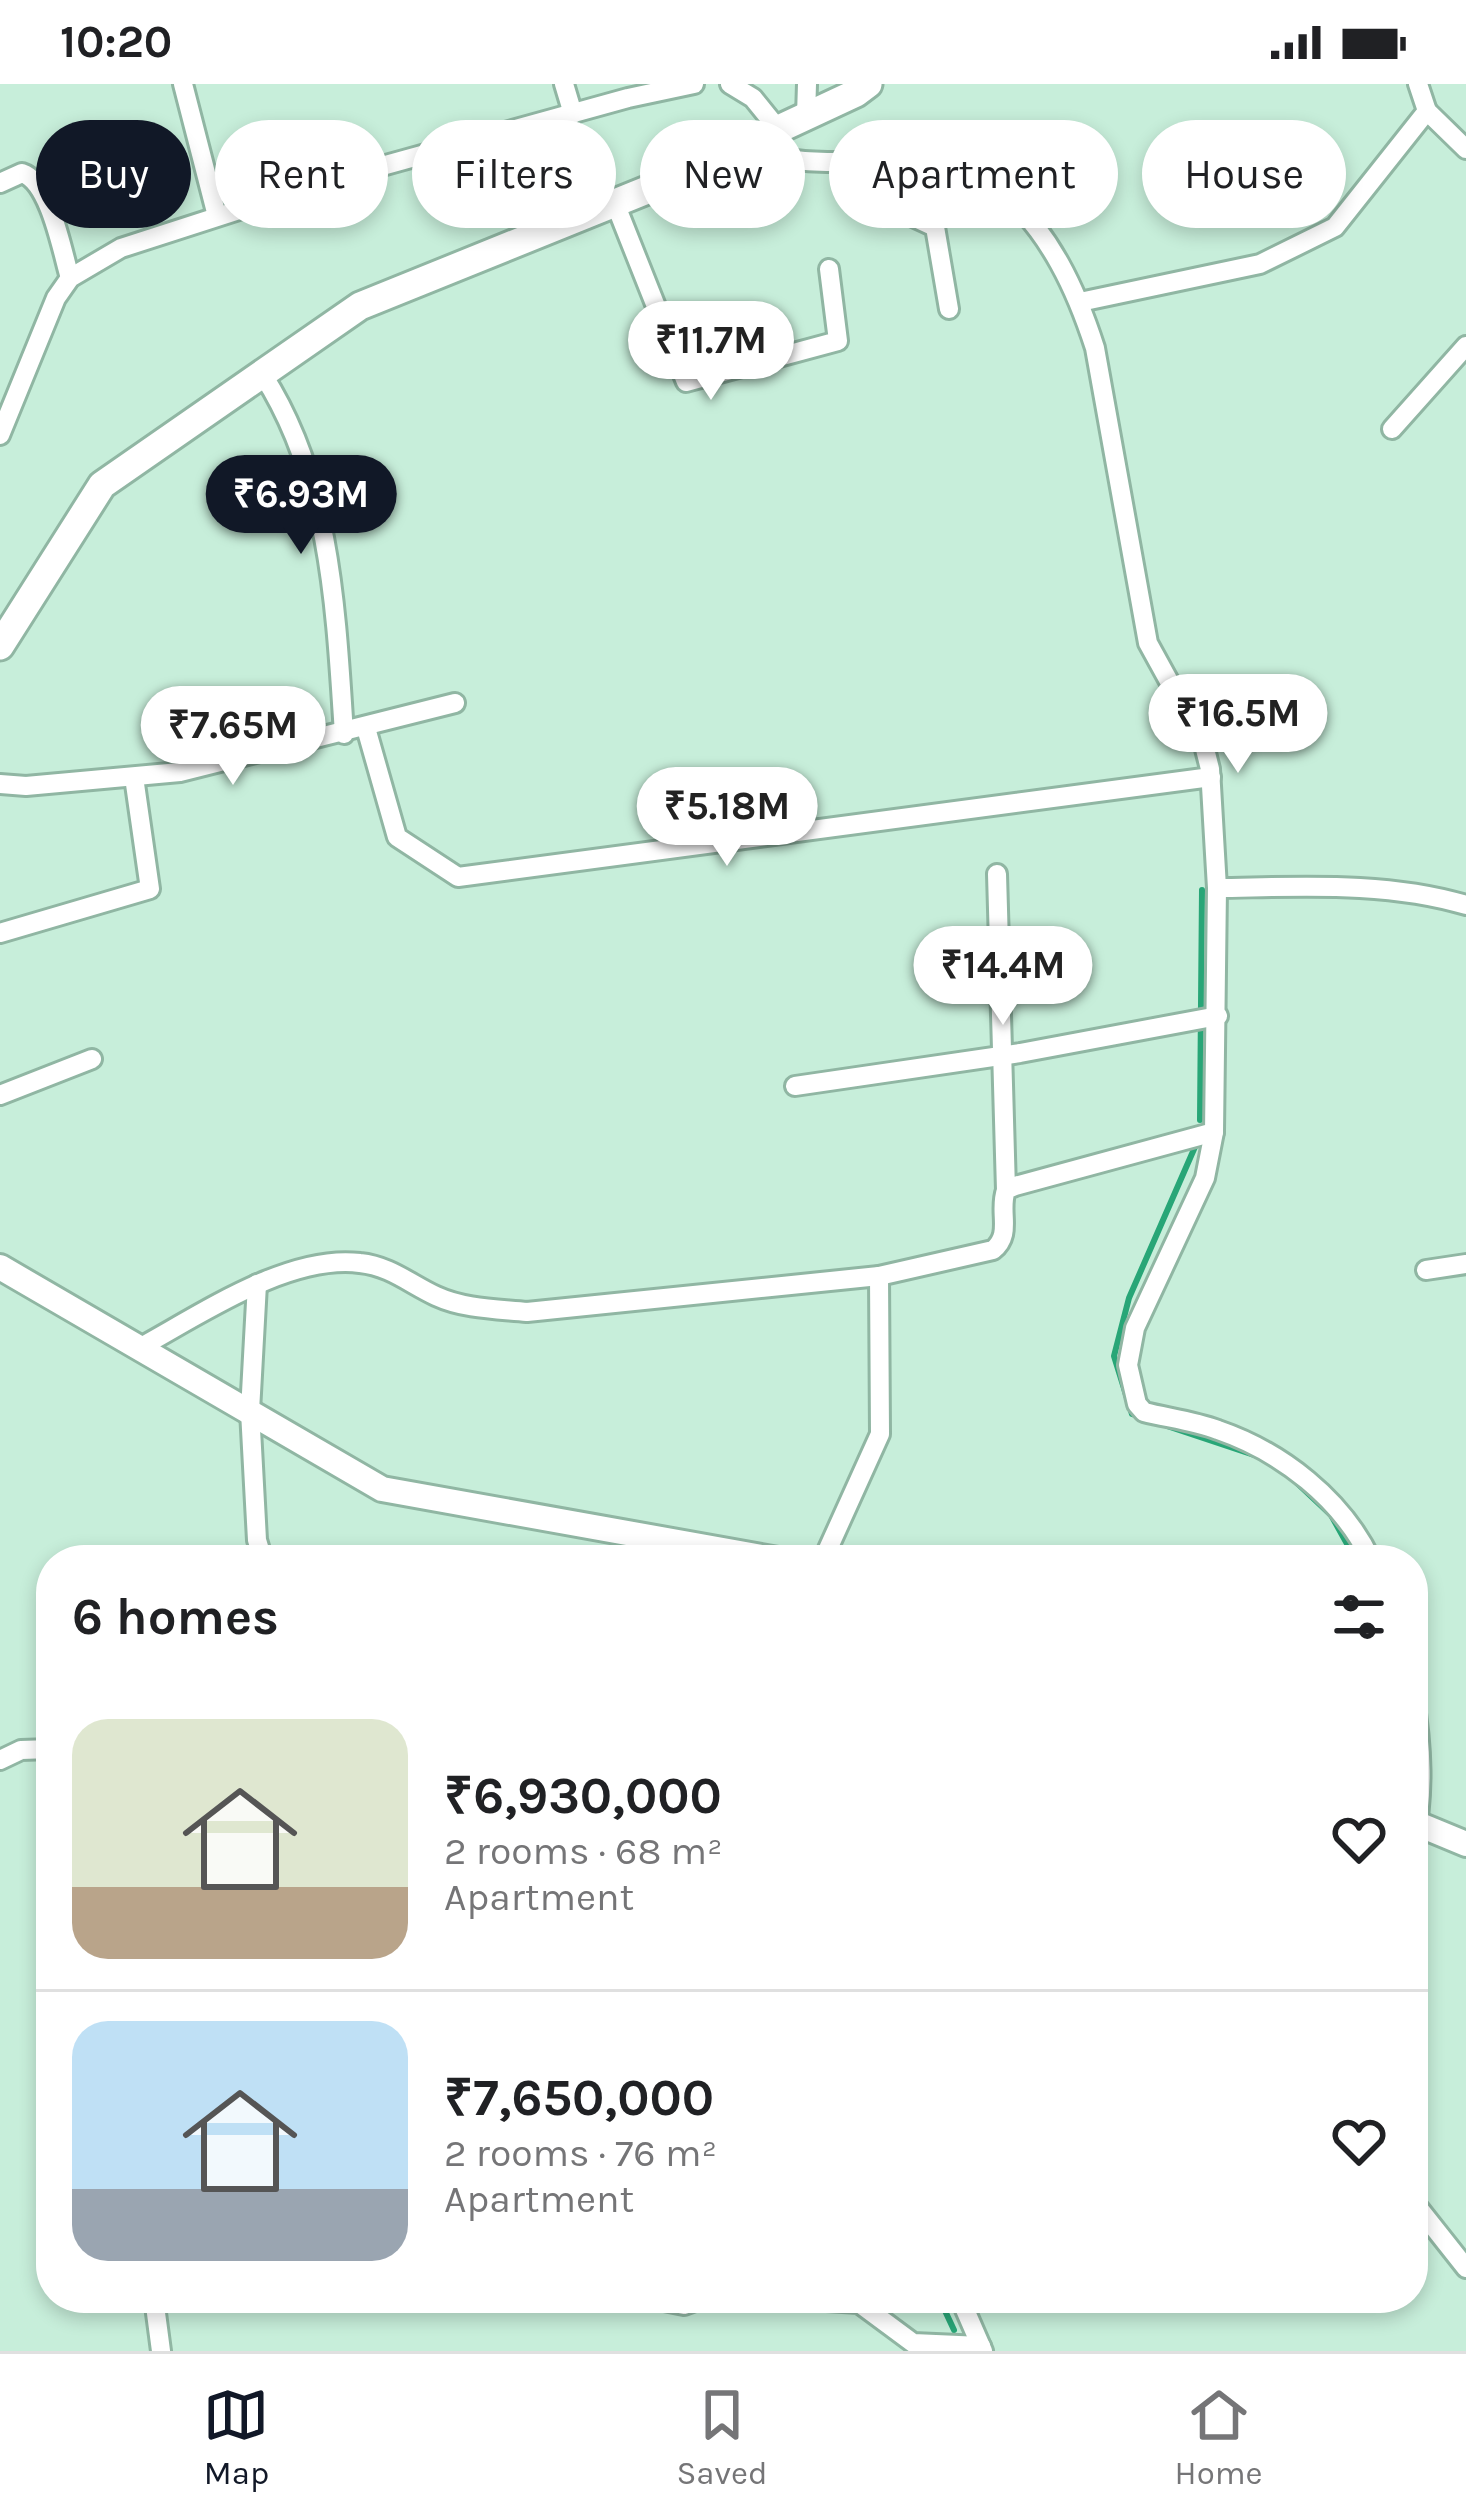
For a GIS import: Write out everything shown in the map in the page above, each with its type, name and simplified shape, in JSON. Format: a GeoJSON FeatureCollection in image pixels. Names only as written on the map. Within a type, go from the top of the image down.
{"type":"FeatureCollection","features":[{"type":"Feature","properties":{"kind":"main road"},"geometry":{"type":"LineString","coordinates":[[797,120],[868,84]]}},
{"type":"Feature","properties":{"kind":"main road"},"geometry":{"type":"LineString","coordinates":[[0,646],[103,485],[360,306],[553,228]]}},
{"type":"Feature","properties":{"kind":"street"},"geometry":{"type":"LineString","coordinates":[[183,84],[215,205]]}},
{"type":"Feature","properties":{"kind":"street"},"geometry":{"type":"LineString","coordinates":[[564,84],[573,114]]}},
{"type":"Feature","properties":{"kind":"street"},"geometry":{"type":"LineString","coordinates":[[388,165],[694,84]]}},
{"type":"Feature","properties":{"kind":"street"},"geometry":{"type":"LineString","coordinates":[[730,84],[753,98],[771,120]]}},
{"type":"Feature","properties":{"kind":"street"},"geometry":{"type":"LineString","coordinates":[[806,116],[807,84]]}},
{"type":"Feature","properties":{"kind":"street"},"geometry":{"type":"LineString","coordinates":[[1418,84],[1427,111],[1466,149]]}},
{"type":"Feature","properties":{"kind":"street"},"geometry":{"type":"LineString","coordinates":[[1080,302],[1260,265],[1335,227],[1427,111]]}},
{"type":"Feature","properties":{"kind":"street"},"geometry":{"type":"LineString","coordinates":[[0,183],[22,173],[38,184],[70,278]]}},
{"type":"Feature","properties":{"kind":"street"},"geometry":{"type":"LineString","coordinates":[[616,206],[686,382],[838,340],[829,269]]}},
{"type":"Feature","properties":{"kind":"street"},"geometry":{"type":"LineString","coordinates":[[0,435],[56,298],[70,278],[121,248],[215,217]]}},
{"type":"Feature","properties":{"kind":"street"},"geometry":{"type":"LineString","coordinates":[[935,228],[949,309]]}},
{"type":"Feature","properties":{"kind":"street"},"geometry":{"type":"LineString","coordinates":[[1038,228],[1080,302],[1094,348],[1148,643],[1204,745],[1211,777],[1217,888],[1214,1132],[1205,1178],[1135,1328],[1128,1365],[1137,1404],[1144,1412],[1214,1428],[1283,1463],[1322,1493],[1356,1528],[1364,1545]]}},
{"type":"Feature","properties":{"kind":"street"},"geometry":{"type":"LineString","coordinates":[[1392,429],[1466,346]]}},
{"type":"Feature","properties":{"kind":"street"},"geometry":{"type":"LineString","coordinates":[[263,375],[288,421],[328,550],[344,734]]}},
{"type":"Feature","properties":{"kind":"street"},"geometry":{"type":"LineString","coordinates":[[0,784],[26,786],[180,772],[455,703]]}},
{"type":"Feature","properties":{"kind":"street"},"geometry":{"type":"LineString","coordinates":[[366,728],[398,837],[458,877],[1211,777]]}},
{"type":"Feature","properties":{"kind":"street"},"geometry":{"type":"LineString","coordinates":[[0,933],[150,889],[134,776]]}},
{"type":"Feature","properties":{"kind":"street"},"geometry":{"type":"LineString","coordinates":[[139,1348],[257,1284],[314,1266],[360,1262],[403,1275],[437,1297],[475,1308],[526,1312],[879,1276],[993,1250],[1002,1244],[1005,1233],[1006,1190],[997,874]]}},
{"type":"Feature","properties":{"kind":"street"},"geometry":{"type":"LineString","coordinates":[[1217,888],[1395,891],[1466,905]]}},
{"type":"Feature","properties":{"kind":"street"},"geometry":{"type":"LineString","coordinates":[[795,1086],[1000,1056],[1218,1016]]}},
{"type":"Feature","properties":{"kind":"street"},"geometry":{"type":"LineString","coordinates":[[0,1095],[92,1059]]}},
{"type":"Feature","properties":{"kind":"street"},"geometry":{"type":"LineString","coordinates":[[1006,1190],[1214,1132]]}},
{"type":"Feature","properties":{"kind":"street"},"geometry":{"type":"LineString","coordinates":[[1426,1270],[1466,1264]]}},
{"type":"Feature","properties":{"kind":"street"},"geometry":{"type":"LineString","coordinates":[[0,1267],[382,1490],[673,1545]]}},
{"type":"Feature","properties":{"kind":"street"},"geometry":{"type":"LineString","coordinates":[[830,1545],[880,1434],[879,1276]]}},
{"type":"Feature","properties":{"kind":"street"},"geometry":{"type":"LineString","coordinates":[[257,1284],[250,1411],[258,1545]]}},
{"type":"Feature","properties":{"kind":"street"},"geometry":{"type":"LineString","coordinates":[[0,1760],[21,1750],[36,1750]]}},
{"type":"Feature","properties":{"kind":"street"},"geometry":{"type":"LineString","coordinates":[[1428,1835],[1466,1844]]}},
{"type":"Feature","properties":{"kind":"street"},"geometry":{"type":"LineString","coordinates":[[1428,2220],[1466,2268]]}},
{"type":"Feature","properties":{"kind":"street"},"geometry":{"type":"LineString","coordinates":[[156,2313],[161,2351]]}},
{"type":"Feature","properties":{"kind":"street"},"geometry":{"type":"LineString","coordinates":[[872,2313],[913,2343],[982,2349],[966,2313]]}},
{"type":"Feature","properties":{"kind":"waterway"},"geometry":{"type":"LineString","coordinates":[[1200,1120],[1202,890]]}},
{"type":"Feature","properties":{"kind":"waterway"},"geometry":{"type":"LineString","coordinates":[[1138,1416],[1132,1414],[1114,1356],[1129,1298],[1198,1140]]}},
{"type":"Feature","properties":{"kind":"waterway"},"geometry":{"type":"LineString","coordinates":[[1167,1426],[1257,1456]]}},
{"type":"Feature","properties":{"kind":"waterway"},"geometry":{"type":"LineString","coordinates":[[1297,1483],[1331,1515],[1348,1545]]}},
{"type":"Feature","properties":{"kind":"waterway"},"geometry":{"type":"LineString","coordinates":[[946,2313],[954,2330]]}}]}
